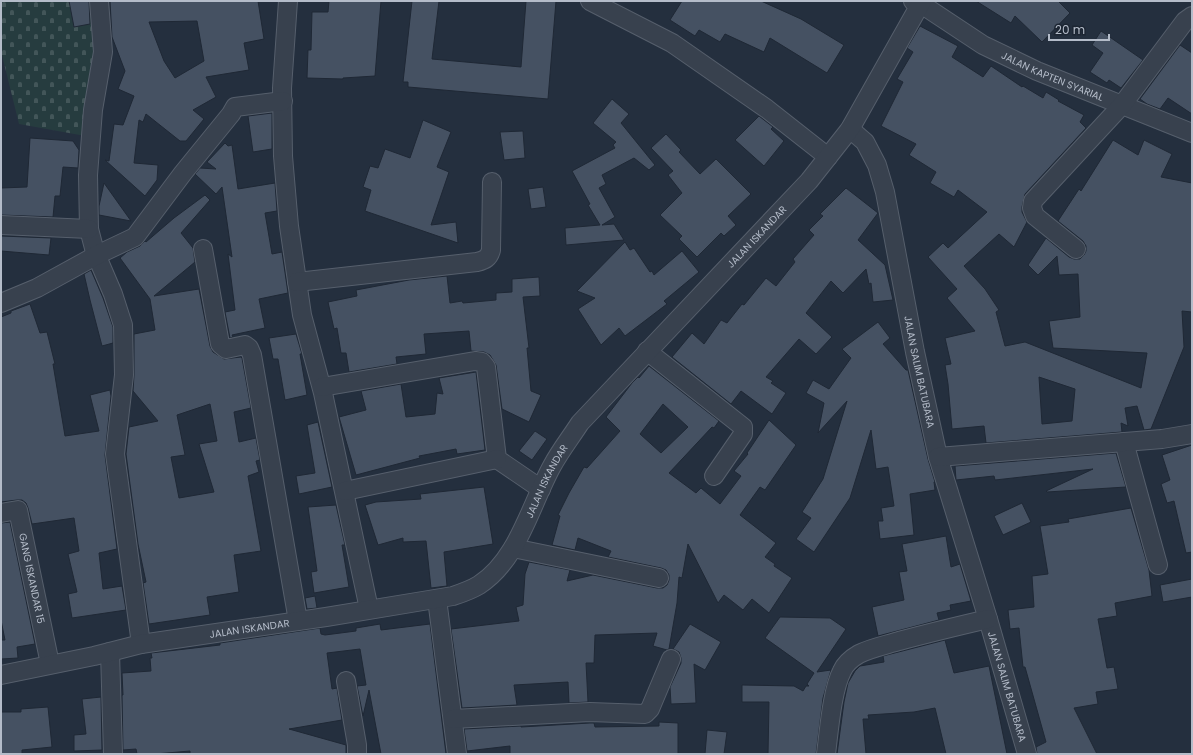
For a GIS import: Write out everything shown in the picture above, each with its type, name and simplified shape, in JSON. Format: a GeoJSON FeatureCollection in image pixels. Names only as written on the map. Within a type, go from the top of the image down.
{"type":"FeatureCollection","features":[{"type":"Feature","properties":{"kind":"street"},"geometry":{"type":"LineString","coordinates":[[99,1],[103,52],[93,110],[88,175],[93,244],[124,325],[124,375],[115,454],[141,644]]}},
{"type":"Feature","properties":{"kind":"street"},"geometry":{"type":"LineString","coordinates":[[288,1],[282,101],[283,156],[289,226],[302,315],[322,387],[369,609]]}},
{"type":"Feature","properties":{"kind":"street","name":"JALAN KAPTEN SYARIAL"},"geometry":{"type":"LineString","coordinates":[[919,2],[983,45],[1037,71],[1192,133]]}},
{"type":"Feature","properties":{"kind":"street","name":"JALAN ISKANDAR"},"geometry":{"type":"LineString","coordinates":[[1,675],[141,644],[453,596],[480,584],[496,571],[505,561],[513,548],[552,466],[580,423],[809,181],[850,129],[919,2]]}},
{"type":"Feature","properties":{"kind":"street"},"geometry":{"type":"LineString","coordinates":[[594,3],[672,43],[767,109],[828,157]]}},
{"type":"Feature","properties":{"kind":"street"},"geometry":{"type":"LineString","coordinates":[[1076,249],[1035,216],[1032,210],[1033,203],[1122,106],[1185,21],[1192,16]]}},
{"type":"Feature","properties":{"kind":"street"},"geometry":{"type":"LineString","coordinates":[[1,225],[93,244],[135,237],[235,107],[282,101]]}},
{"type":"Feature","properties":{"kind":"street","name":"JALAN SALIM BATUBARA"},"geometry":{"type":"LineString","coordinates":[[850,129],[865,142],[878,165],[885,192],[915,352],[938,457],[988,619],[1027,754]]}},
{"type":"Feature","properties":{"kind":"street"},"geometry":{"type":"LineString","coordinates":[[297,282],[483,260],[488,257],[491,250],[492,182]]}},
{"type":"Feature","properties":{"kind":"street"},"geometry":{"type":"LineString","coordinates":[[1,303],[38,288],[93,244]]}},
{"type":"Feature","properties":{"kind":"street"},"geometry":{"type":"LineString","coordinates":[[203,249],[220,344],[226,349],[245,345],[249,348],[252,355],[298,621]]}},
{"type":"Feature","properties":{"kind":"street"},"geometry":{"type":"LineString","coordinates":[[647,351],[743,427],[743,434],[714,476]]}},
{"type":"Feature","properties":{"kind":"street"},"geometry":{"type":"LineString","coordinates":[[322,387],[475,361],[482,362],[486,367],[497,459]]}},
{"type":"Feature","properties":{"kind":"street"},"geometry":{"type":"LineString","coordinates":[[938,457],[1162,439],[1192,434]]}},
{"type":"Feature","properties":{"kind":"street"},"geometry":{"type":"LineString","coordinates":[[1124,442],[1158,565]]}},
{"type":"Feature","properties":{"kind":"street"},"geometry":{"type":"LineString","coordinates":[[345,491],[497,459],[541,488]]}},
{"type":"Feature","properties":{"kind":"street","name":"GANG ISKANDAR 15"},"geometry":{"type":"LineString","coordinates":[[1,514],[18,510],[50,664]]}},
{"type":"Feature","properties":{"kind":"street"},"geometry":{"type":"LineString","coordinates":[[513,548],[659,578]]}},
{"type":"Feature","properties":{"kind":"street"},"geometry":{"type":"LineString","coordinates":[[437,599],[457,754]]}},
{"type":"Feature","properties":{"kind":"street","name":"JALAN SALIM BATUBARA"},"geometry":{"type":"LineString","coordinates":[[826,754],[838,678],[842,669],[851,659],[859,654],[873,649],[935,631],[988,619]]}},
{"type":"Feature","properties":{"kind":"street"},"geometry":{"type":"LineString","coordinates":[[110,652],[114,754]]}},
{"type":"Feature","properties":{"kind":"street"},"geometry":{"type":"LineString","coordinates":[[453,720],[590,712],[644,714],[650,709],[671,659]]}},
{"type":"Feature","properties":{"kind":"street"},"geometry":{"type":"LineString","coordinates":[[346,681],[357,745],[357,754]]}},
{"type":"Feature","properties":{"kind":"green space"},"geometry":{"type":"Polygon","coordinates":[[[1,1],[99,1],[91,137],[19,124],[1,51],[1,1]]]}},
{"type":"Feature","properties":{"kind":"building"},"geometry":{"type":"Polygon","coordinates":[[[69,1],[89,1],[90,24],[74,27],[69,1]]]}},
{"type":"Feature","properties":{"kind":"building"},"geometry":{"type":"Polygon","coordinates":[[[110,1],[258,1],[264,39],[244,43],[249,70],[206,77],[216,97],[193,110],[204,119],[186,141],[180,141],[146,114],[143,122],[139,120],[134,163],[158,165],[157,180],[145,196],[105,160],[109,161],[114,124],[123,125],[134,96],[118,89],[125,71],[112,37],[110,1]],[[197,21],[149,22],[164,61],[175,78],[204,61],[197,21]]]}},
{"type":"Feature","properties":{"kind":"building"},"geometry":{"type":"Polygon","coordinates":[[[329,1],[381,1],[375,76],[343,79],[307,78],[308,50],[311,50],[312,12],[328,12],[329,1]]]}},
{"type":"Feature","properties":{"kind":"building"},"geometry":{"type":"Polygon","coordinates":[[[412,1],[439,1],[432,59],[521,67],[526,1],[556,1],[548,99],[408,87],[408,82],[403,82],[412,1]]]}},
{"type":"Feature","properties":{"kind":"building"},"geometry":{"type":"Polygon","coordinates":[[[682,1],[761,1],[801,19],[844,45],[827,73],[770,38],[764,52],[725,34],[720,42],[699,30],[695,36],[670,20],[682,1]]]}},
{"type":"Feature","properties":{"kind":"building"},"geometry":{"type":"Polygon","coordinates":[[[976,1],[1058,1],[1070,13],[1042,42],[1015,16],[1011,23],[976,1]]]}},
{"type":"Feature","properties":{"kind":"building"},"geometry":{"type":"Polygon","coordinates":[[[920,26],[958,46],[952,57],[983,77],[991,66],[1022,87],[1023,86],[1043,98],[1046,92],[1059,100],[1058,101],[1084,115],[1080,122],[1086,128],[1025,194],[1022,212],[1027,222],[1014,247],[999,234],[964,266],[985,289],[999,310],[996,312],[1005,346],[1025,342],[1141,388],[1147,353],[1053,348],[1049,321],[1080,317],[1078,274],[1059,275],[1057,256],[1038,275],[1028,265],[1046,238],[1069,257],[1080,259],[1084,255],[1086,246],[1083,241],[1058,221],[1079,189],[1081,191],[1113,140],[1138,155],[1144,140],[1172,154],[1161,177],[1192,183],[1192,312],[1182,311],[1184,347],[1151,429],[1144,430],[1137,406],[1125,408],[1128,426],[1121,423],[1122,432],[986,443],[984,426],[952,429],[945,365],[951,364],[945,338],[975,331],[947,298],[957,289],[928,257],[943,243],[948,248],[987,212],[958,190],[954,197],[930,183],[936,172],[909,155],[916,144],[881,126],[903,82],[897,79],[913,52],[907,48],[920,26]],[[1039,377],[1042,424],[1072,421],[1075,389],[1039,377]]]}},
{"type":"Feature","properties":{"kind":"building"},"geometry":{"type":"Polygon","coordinates":[[[1101,31],[1143,60],[1121,88],[1109,80],[1107,83],[1090,72],[1103,53],[1092,45],[1101,31]]]}},
{"type":"Feature","properties":{"kind":"building"},"geometry":{"type":"Polygon","coordinates":[[[1180,45],[1192,53],[1192,114],[1168,98],[1160,109],[1147,104],[1140,99],[1180,45]]]}},
{"type":"Feature","properties":{"kind":"building"},"geometry":{"type":"Polygon","coordinates":[[[612,99],[629,114],[621,123],[655,165],[649,170],[634,158],[602,175],[606,184],[599,188],[615,217],[602,225],[614,224],[624,240],[566,245],[565,228],[600,225],[588,205],[590,204],[572,171],[615,148],[613,145],[616,142],[593,123],[612,99]]]}},
{"type":"Feature","properties":{"kind":"building"},"geometry":{"type":"Polygon","coordinates":[[[272,113],[272,149],[253,152],[248,116],[272,113]]]}},
{"type":"Feature","properties":{"kind":"building"},"geometry":{"type":"Polygon","coordinates":[[[759,116],[773,127],[771,129],[784,141],[764,166],[735,140],[759,116]]]}},
{"type":"Feature","properties":{"kind":"building"},"geometry":{"type":"Polygon","coordinates":[[[423,120],[451,132],[437,167],[449,172],[431,225],[456,222],[458,243],[365,211],[371,190],[363,187],[370,166],[378,168],[385,149],[410,158],[423,120]]]}},
{"type":"Feature","properties":{"kind":"building"},"geometry":{"type":"Polygon","coordinates":[[[523,131],[525,158],[504,160],[500,132],[523,131]]]}},
{"type":"Feature","properties":{"kind":"building"},"geometry":{"type":"Polygon","coordinates":[[[666,134],[681,150],[679,152],[700,174],[716,159],[751,194],[728,216],[736,225],[724,236],[721,233],[697,257],[679,239],[682,236],[660,215],[682,193],[668,175],[673,171],[651,148],[666,134]]]}},
{"type":"Feature","properties":{"kind":"building"},"geometry":{"type":"Polygon","coordinates":[[[30,138],[73,141],[79,150],[78,168],[63,167],[60,196],[55,196],[53,217],[1,215],[1,188],[27,187],[30,138]]]}},
{"type":"Feature","properties":{"kind":"building"},"geometry":{"type":"Polygon","coordinates":[[[225,143],[228,146],[232,145],[238,189],[275,183],[277,211],[265,213],[272,254],[282,252],[288,293],[259,299],[265,328],[232,335],[233,337],[230,338],[225,312],[235,310],[228,254],[232,257],[222,187],[216,194],[195,174],[200,168],[216,169],[207,162],[225,143]]]}},
{"type":"Feature","properties":{"kind":"building"},"geometry":{"type":"Polygon","coordinates":[[[104,183],[131,221],[99,215],[99,206],[104,183]]]}},
{"type":"Feature","properties":{"kind":"building"},"geometry":{"type":"Polygon","coordinates":[[[543,187],[546,207],[531,209],[528,189],[543,187]]]}},
{"type":"Feature","properties":{"kind":"building"},"geometry":{"type":"Polygon","coordinates":[[[846,188],[878,213],[858,240],[885,265],[893,300],[873,302],[871,283],[869,284],[866,269],[843,293],[831,281],[806,313],[832,337],[816,354],[799,339],[766,377],[773,381],[771,383],[786,393],[772,414],[741,391],[731,404],[672,357],[692,333],[704,344],[721,320],[727,323],[766,278],[776,286],[795,262],[793,259],[814,235],[809,230],[823,216],[820,214],[846,188]]]}},
{"type":"Feature","properties":{"kind":"building"},"geometry":{"type":"Polygon","coordinates":[[[205,195],[210,200],[181,233],[193,248],[195,262],[154,296],[199,289],[210,346],[213,352],[224,359],[242,358],[251,408],[234,412],[239,442],[256,438],[260,460],[256,461],[259,472],[248,476],[261,551],[234,555],[239,592],[207,597],[210,615],[149,624],[143,583],[146,582],[138,544],[126,454],[129,427],[158,421],[133,391],[134,334],[155,330],[150,299],[120,258],[127,252],[140,246],[145,241],[146,242],[174,218],[205,195]],[[210,404],[177,415],[185,455],[171,457],[179,498],[214,492],[199,444],[217,441],[210,404]]]}},
{"type":"Feature","properties":{"kind":"building"},"geometry":{"type":"Polygon","coordinates":[[[1,236],[51,238],[49,255],[1,251],[1,236]]]}},
{"type":"Feature","properties":{"kind":"building"},"geometry":{"type":"Polygon","coordinates":[[[625,242],[630,250],[634,248],[650,272],[652,271],[654,275],[682,251],[699,272],[664,301],[667,304],[625,336],[619,328],[601,345],[578,309],[595,298],[577,291],[625,242]]]}},
{"type":"Feature","properties":{"kind":"building"},"geometry":{"type":"Polygon","coordinates":[[[91,270],[113,327],[113,343],[102,346],[84,274],[91,270]]]}},
{"type":"Feature","properties":{"kind":"building"},"geometry":{"type":"Polygon","coordinates":[[[447,276],[450,303],[462,301],[463,303],[496,300],[496,293],[512,292],[512,279],[539,277],[540,296],[523,297],[529,348],[527,348],[531,391],[541,395],[529,422],[502,409],[496,365],[490,355],[484,352],[471,351],[469,331],[424,334],[426,354],[396,357],[397,364],[349,372],[346,353],[341,353],[337,328],[334,329],[328,302],[357,296],[356,290],[409,280],[447,276]]]}},
{"type":"Feature","properties":{"kind":"building"},"geometry":{"type":"Polygon","coordinates":[[[30,304],[40,333],[47,332],[55,364],[53,364],[65,436],[99,431],[90,395],[110,390],[111,396],[105,455],[117,549],[99,553],[103,589],[122,586],[126,610],[72,618],[68,594],[77,592],[68,554],[79,551],[74,518],[32,524],[26,503],[22,500],[1,502],[1,317],[11,313],[11,311],[30,304]]]}},
{"type":"Feature","properties":{"kind":"building"},"geometry":{"type":"Polygon","coordinates":[[[878,322],[890,338],[883,344],[906,370],[908,370],[928,459],[935,482],[935,490],[910,494],[914,535],[880,539],[878,521],[883,521],[881,508],[894,506],[888,467],[876,469],[871,430],[850,498],[814,552],[796,539],[811,518],[802,512],[823,479],[847,401],[818,433],[824,403],[806,393],[813,380],[829,389],[851,358],[842,349],[878,322]]]}},
{"type":"Feature","properties":{"kind":"building"},"geometry":{"type":"Polygon","coordinates":[[[296,334],[302,354],[300,354],[307,395],[285,400],[278,359],[273,359],[269,338],[296,334]]]}},
{"type":"Feature","properties":{"kind":"building"},"geometry":{"type":"Polygon","coordinates":[[[649,366],[719,421],[714,428],[712,427],[669,473],[696,493],[701,488],[720,504],[741,476],[734,471],[748,454],[747,453],[769,420],[796,445],[765,490],[760,487],[740,515],[776,543],[765,557],[775,564],[774,566],[792,578],[769,613],[752,599],[743,610],[724,595],[718,603],[688,544],[682,578],[679,577],[677,603],[669,649],[667,650],[653,646],[657,633],[595,635],[594,663],[586,663],[588,702],[569,703],[568,682],[514,685],[517,705],[462,708],[451,629],[519,621],[516,607],[523,605],[525,574],[529,562],[570,570],[567,581],[593,575],[657,588],[663,588],[667,585],[669,575],[666,570],[608,557],[611,551],[578,538],[575,550],[552,545],[560,516],[558,515],[584,467],[587,468],[620,431],[606,417],[632,383],[638,377],[639,378],[649,366]],[[663,404],[640,434],[661,453],[688,427],[663,404]]]}},
{"type":"Feature","properties":{"kind":"building"},"geometry":{"type":"Polygon","coordinates":[[[476,372],[485,450],[457,454],[456,449],[419,456],[420,458],[356,475],[339,417],[366,410],[361,391],[401,384],[406,417],[435,414],[437,393],[443,394],[439,378],[476,372]]]}},
{"type":"Feature","properties":{"kind":"building"},"geometry":{"type":"Polygon","coordinates":[[[318,422],[332,487],[299,494],[296,476],[315,473],[307,425],[318,422]]]}},
{"type":"Feature","properties":{"kind":"building"},"geometry":{"type":"Polygon","coordinates":[[[535,431],[547,439],[532,460],[519,451],[535,431]]]}},
{"type":"Feature","properties":{"kind":"building"},"geometry":{"type":"Polygon","coordinates":[[[1192,445],[1192,552],[1186,553],[1174,501],[1167,503],[1161,484],[1170,480],[1162,455],[1192,445]]]}},
{"type":"Feature","properties":{"kind":"building"},"geometry":{"type":"Polygon","coordinates":[[[1116,453],[1126,487],[1046,491],[1093,469],[995,480],[994,476],[956,480],[955,466],[1116,453]]]}},
{"type":"Feature","properties":{"kind":"building"},"geometry":{"type":"Polygon","coordinates":[[[484,487],[493,544],[444,552],[447,586],[431,588],[426,541],[403,542],[403,538],[378,545],[365,505],[376,502],[421,499],[420,494],[484,487]]]}},
{"type":"Feature","properties":{"kind":"building"},"geometry":{"type":"Polygon","coordinates":[[[1022,503],[1031,522],[1003,535],[994,516],[1022,503]]]}},
{"type":"Feature","properties":{"kind":"building"},"geometry":{"type":"Polygon","coordinates":[[[336,505],[345,545],[342,545],[349,587],[314,593],[311,572],[317,571],[308,507],[336,505]]]}},
{"type":"Feature","properties":{"kind":"building"},"geometry":{"type":"Polygon","coordinates":[[[1131,508],[1149,570],[1152,596],[1115,603],[1117,616],[1098,619],[1107,668],[1114,667],[1118,689],[1096,692],[1098,704],[1074,708],[1097,754],[1037,754],[1036,747],[1046,742],[1025,667],[1023,667],[1019,628],[1010,629],[1008,610],[1034,607],[1032,576],[1048,574],[1040,526],[1069,522],[1068,519],[1131,508]]]}},
{"type":"Feature","properties":{"kind":"building"},"geometry":{"type":"Polygon","coordinates":[[[10,522],[35,644],[17,647],[18,658],[1,659],[1,640],[5,640],[1,620],[1,523],[10,522]]]}},
{"type":"Feature","properties":{"kind":"building"},"geometry":{"type":"Polygon","coordinates":[[[946,536],[951,567],[960,564],[971,601],[950,605],[951,610],[937,613],[939,620],[878,636],[872,607],[904,600],[899,572],[907,571],[902,544],[946,536]]]}},
{"type":"Feature","properties":{"kind":"building"},"geometry":{"type":"Polygon","coordinates":[[[1192,579],[1192,597],[1163,602],[1160,585],[1192,579]]]}},
{"type":"Feature","properties":{"kind":"building"},"geometry":{"type":"Polygon","coordinates":[[[315,596],[317,608],[307,609],[305,598],[315,596]]]}},
{"type":"Feature","properties":{"kind":"building"},"geometry":{"type":"Polygon","coordinates":[[[780,617],[830,618],[846,629],[817,672],[831,670],[823,698],[816,754],[768,754],[769,702],[742,702],[742,685],[794,686],[803,691],[806,686],[809,686],[807,684],[814,673],[765,638],[780,617]]]}},
{"type":"Feature","properties":{"kind":"building"},"geometry":{"type":"Polygon","coordinates":[[[380,624],[381,630],[430,624],[446,754],[381,754],[369,690],[363,716],[357,686],[366,685],[360,649],[327,653],[332,689],[337,688],[342,720],[289,729],[346,745],[346,754],[190,754],[190,751],[137,754],[136,749],[123,750],[122,673],[151,671],[151,653],[220,645],[220,643],[320,628],[321,634],[325,635],[356,631],[356,628],[380,624]]]}},
{"type":"Feature","properties":{"kind":"building"},"geometry":{"type":"Polygon","coordinates":[[[690,624],[721,642],[705,670],[694,664],[696,703],[671,704],[670,687],[681,663],[679,652],[673,649],[690,624]]]}},
{"type":"Feature","properties":{"kind":"building"},"geometry":{"type":"Polygon","coordinates":[[[945,640],[954,673],[989,666],[1007,754],[946,754],[935,708],[914,712],[868,715],[869,719],[863,719],[866,754],[837,754],[848,683],[855,671],[860,666],[884,662],[883,656],[945,640]]]}},
{"type":"Feature","properties":{"kind":"building"},"geometry":{"type":"Polygon","coordinates":[[[101,697],[102,750],[74,751],[74,735],[86,734],[82,699],[101,697]]]}},
{"type":"Feature","properties":{"kind":"building"},"geometry":{"type":"Polygon","coordinates":[[[48,707],[52,747],[22,750],[22,754],[1,754],[1,712],[21,712],[21,709],[48,707]]]}},
{"type":"Feature","properties":{"kind":"building"},"geometry":{"type":"Polygon","coordinates":[[[659,722],[678,723],[678,754],[510,754],[510,746],[467,751],[464,729],[590,723],[594,723],[595,727],[659,726],[659,722]]]}},
{"type":"Feature","properties":{"kind":"building"},"geometry":{"type":"Polygon","coordinates":[[[707,730],[727,732],[724,754],[705,754],[707,730]]]}}]}
